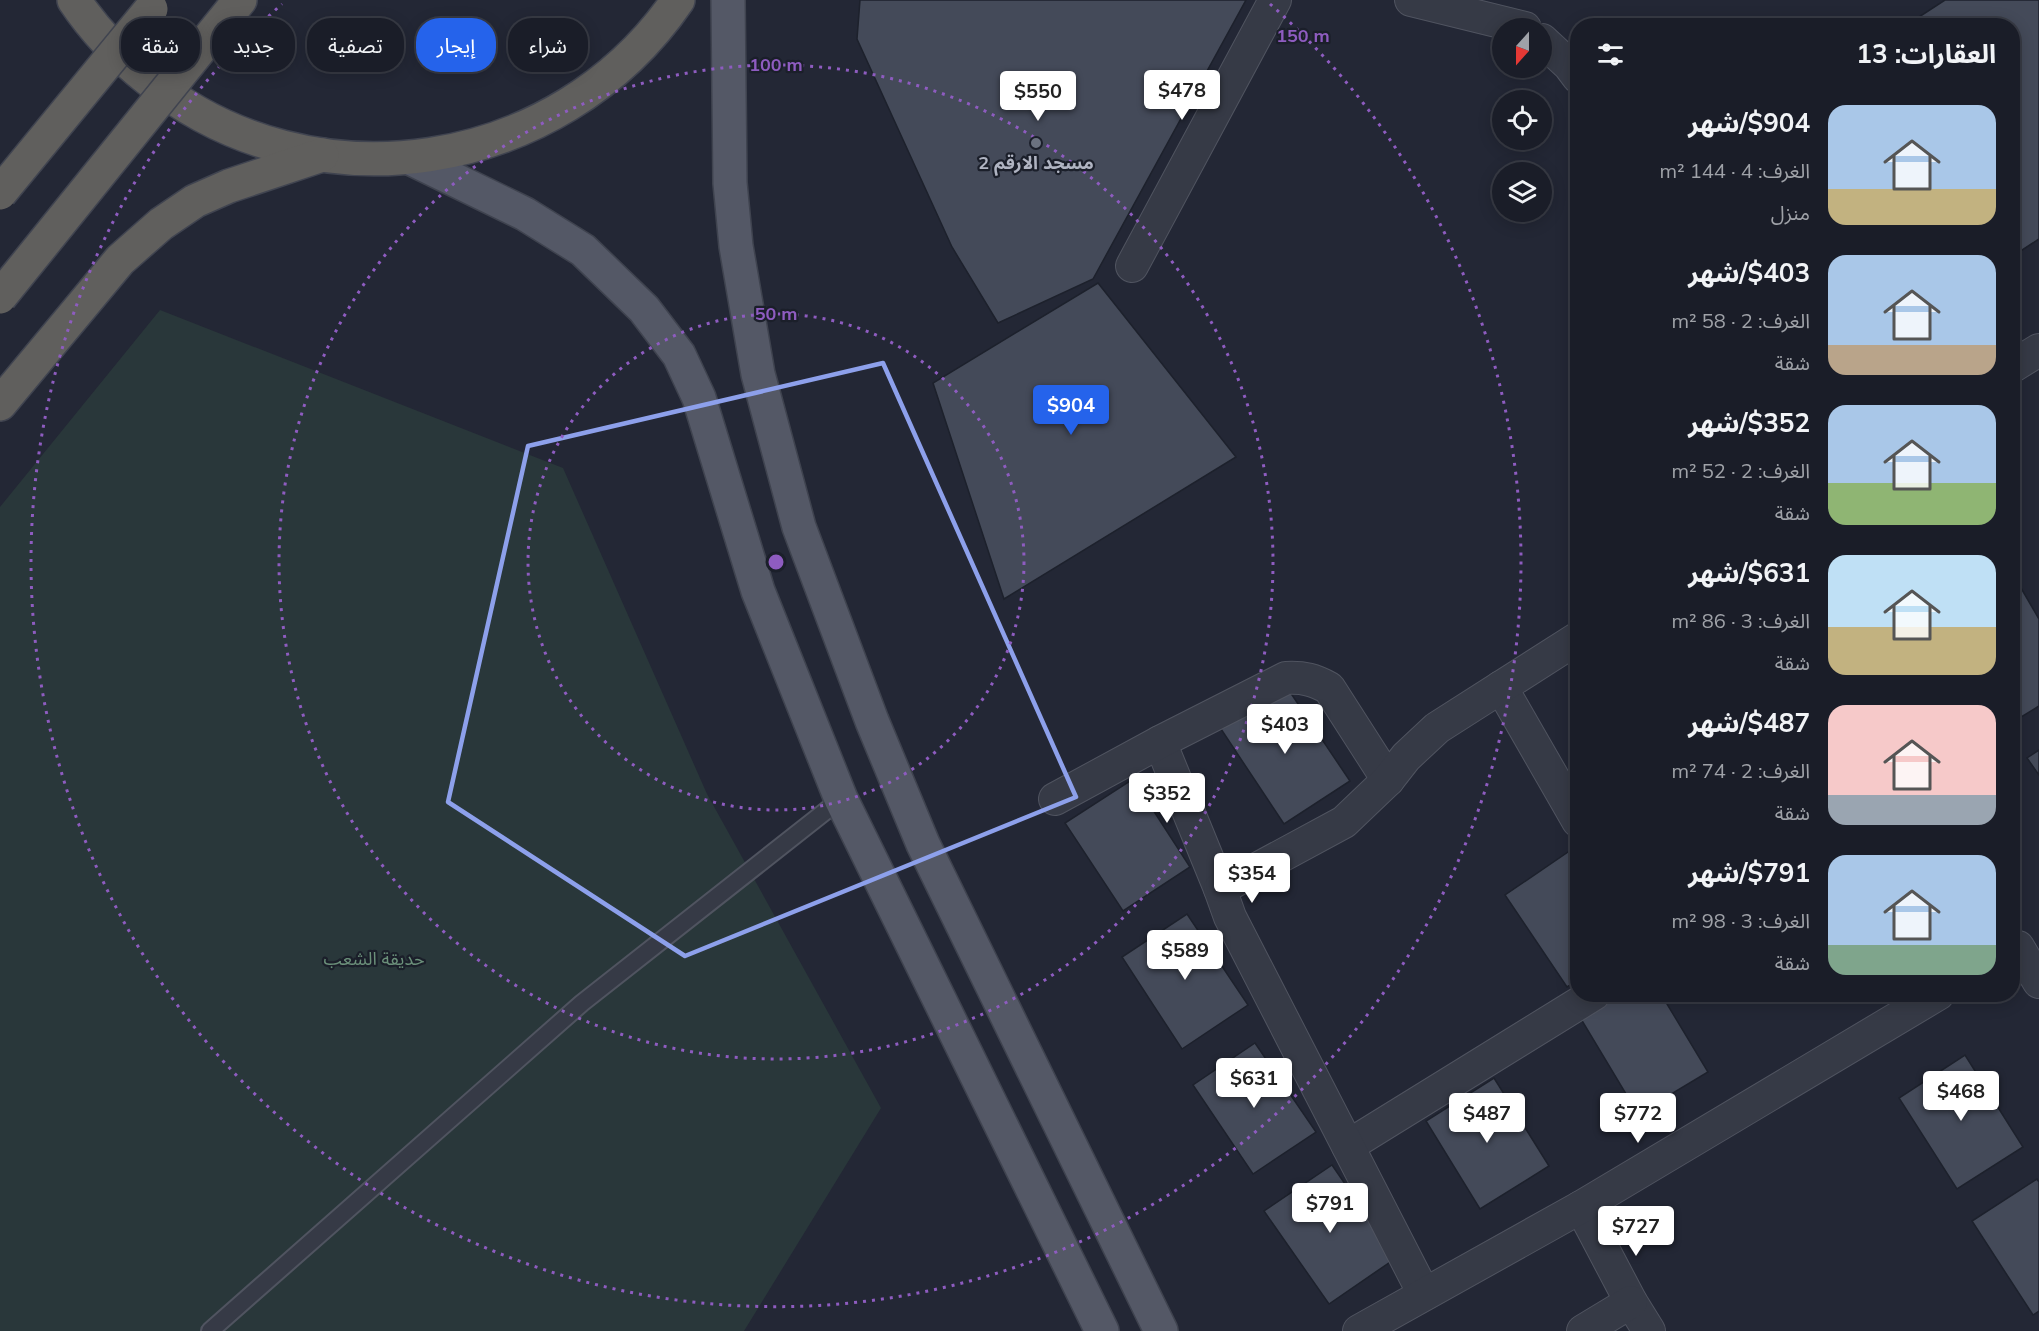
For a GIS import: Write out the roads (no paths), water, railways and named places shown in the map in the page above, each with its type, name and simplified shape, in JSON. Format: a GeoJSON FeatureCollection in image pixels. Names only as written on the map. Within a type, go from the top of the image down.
{"type":"FeatureCollection","features":[{"type":"Feature","properties":{"kind":"highway"},"geometry":{"type":"LineString","coordinates":[[74,0],[84,16],[122,58],[166,94],[214,122],[267,143],[322,155],[366,160],[410,158],[481,145],[548,117],[608,78],[659,27],[678,0]]}},
{"type":"Feature","properties":{"kind":"highway"},"geometry":{"type":"LineString","coordinates":[[0,297],[240,0]]}},
{"type":"Feature","properties":{"kind":"highway"},"geometry":{"type":"LineString","coordinates":[[0,193],[155,4]]}},
{"type":"Feature","properties":{"kind":"highway"},"geometry":{"type":"LineString","coordinates":[[0,404],[120,260],[161,224],[195,201],[229,186],[322,155]]}},
{"type":"Feature","properties":{"kind":"main road"},"geometry":{"type":"LineString","coordinates":[[728,0],[730,183],[736,246],[758,374],[799,527],[872,721],[923,843],[1161,1331]]}},
{"type":"Feature","properties":{"kind":"main road"},"geometry":{"type":"LineString","coordinates":[[410,158],[525,214],[583,250],[644,309],[679,355],[699,398],[758,591],[841,800],[1102,1331]]}},
{"type":"Feature","properties":{"kind":"street"},"geometry":{"type":"LineString","coordinates":[[1132,266],[1275,0]]}},
{"type":"Feature","properties":{"kind":"street"},"geometry":{"type":"LineString","coordinates":[[1415,0],[1492,20]]}},
{"type":"Feature","properties":{"kind":"street"},"geometry":{"type":"LineString","coordinates":[[1552,49],[1570,66]]}},
{"type":"Feature","properties":{"kind":"street"},"geometry":{"type":"LineString","coordinates":[[2020,362],[2039,350]]}},
{"type":"Feature","properties":{"kind":"street"},"geometry":{"type":"LineString","coordinates":[[1220,889],[1344,822],[1437,728],[1570,643]]}},
{"type":"Feature","properties":{"kind":"street"},"geometry":{"type":"LineString","coordinates":[[1055,798],[1160,741],[1286,678],[1301,677],[1329,688],[1388,780]]}},
{"type":"Feature","properties":{"kind":"street"},"geometry":{"type":"LineString","coordinates":[[1501,687],[1570,807]]}},
{"type":"Feature","properties":{"kind":"street"},"geometry":{"type":"LineString","coordinates":[[1160,741],[1230,916],[1424,1294]]}},
{"type":"Feature","properties":{"kind":"street"},"geometry":{"type":"LineString","coordinates":[[2023,943],[2039,982]]}},
{"type":"Feature","properties":{"kind":"street"},"geometry":{"type":"LineString","coordinates":[[1348,1146],[1581,1002]]}},
{"type":"Feature","properties":{"kind":"street"},"geometry":{"type":"LineString","coordinates":[[1359,1331],[1581,1207],[1925,1002]]}},
{"type":"Feature","properties":{"kind":"street"},"geometry":{"type":"LineString","coordinates":[[1581,1207],[1631,1302],[1649,1331]]}},
{"type":"Feature","properties":{"kind":"street"},"geometry":{"type":"LineString","coordinates":[[1583,1331],[1631,1302]]}},
{"type":"Feature","properties":{"kind":"lane"},"geometry":{"type":"LineString","coordinates":[[210,1331],[582,1003],[841,800]]}},
{"type":"Feature","properties":{"kind":"place","name":"مسجد الارقم 2"},"geometry":{"type":"Point","coordinates":[1036,143]}},
{"type":"Feature","properties":{"kind":"park label","name":"حديقة الشعب"},"geometry":{"type":"Point","coordinates":[374,959]}}]}
